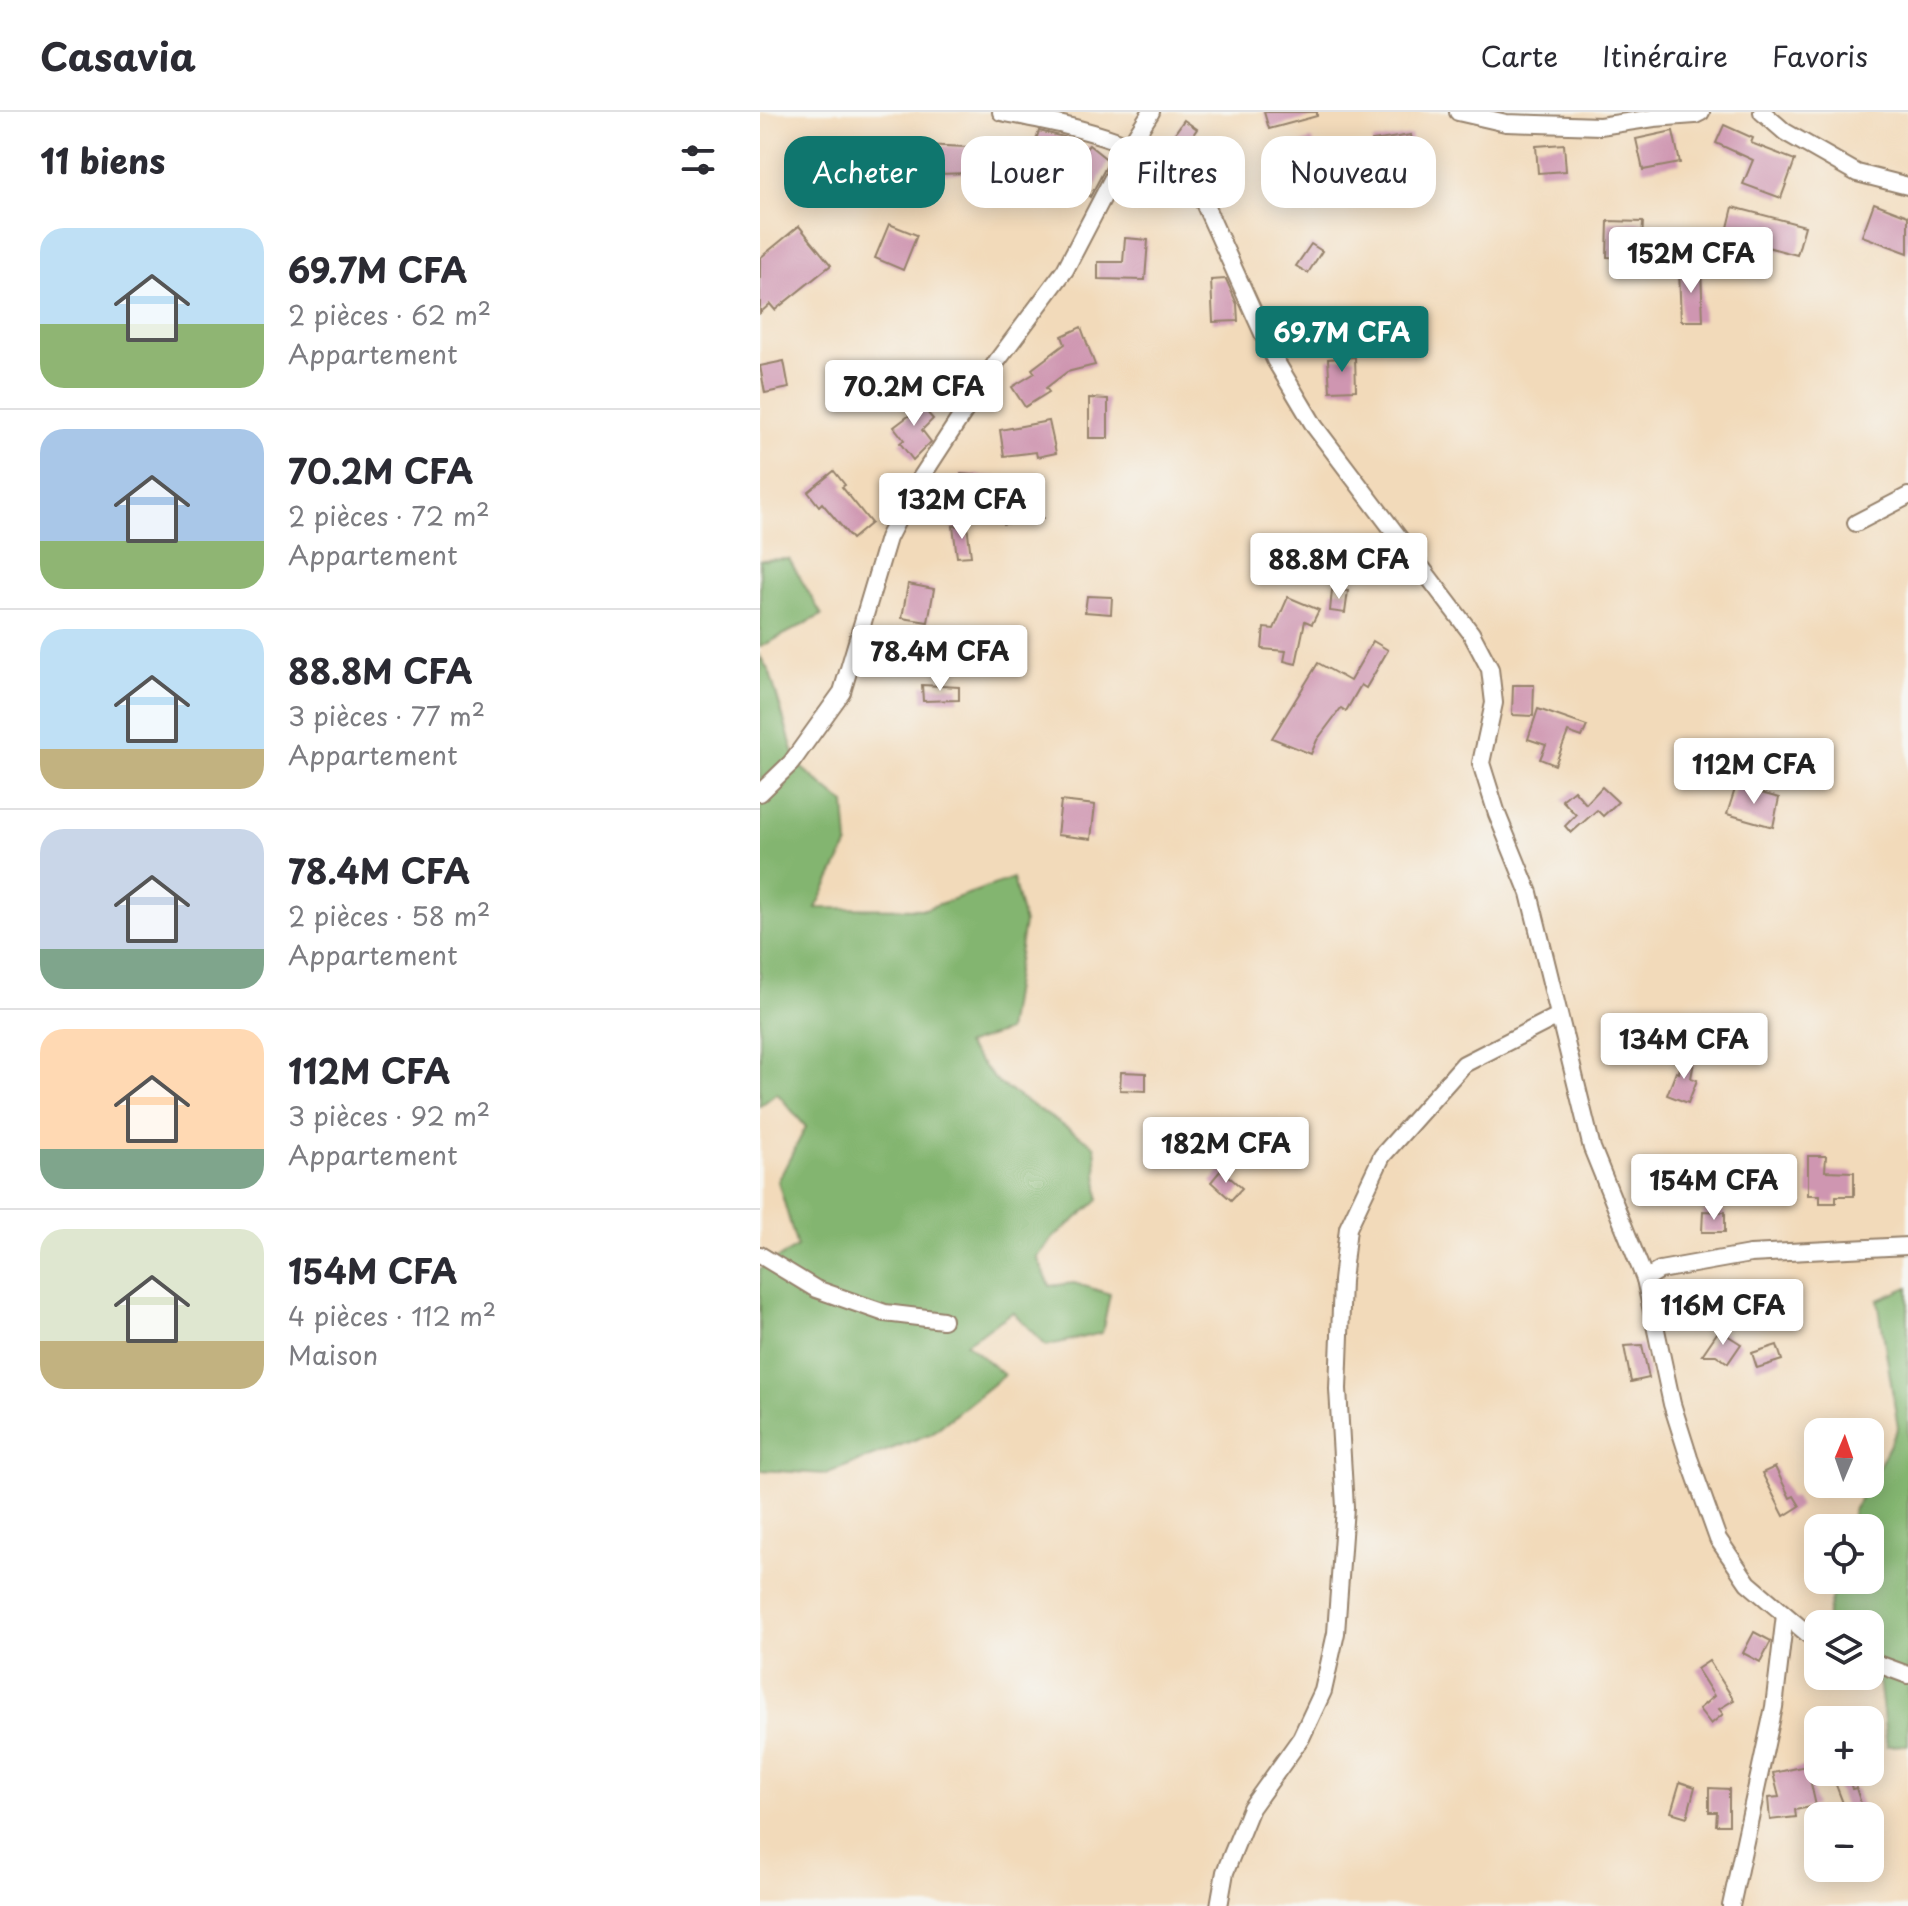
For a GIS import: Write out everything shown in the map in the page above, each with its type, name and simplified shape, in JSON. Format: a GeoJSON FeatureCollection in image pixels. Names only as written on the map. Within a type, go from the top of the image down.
{"type":"FeatureCollection","features":[{"type":"Feature","properties":{"kind":"street"},"geometry":{"type":"LineString","coordinates":[[1001,112],[1108,137]]}},
{"type":"Feature","properties":{"kind":"street"},"geometry":{"type":"LineString","coordinates":[[1136,136],[1151,112]]}},
{"type":"Feature","properties":{"kind":"street"},"geometry":{"type":"LineString","coordinates":[[1458,112],[1506,123],[1600,126],[1701,112]]}},
{"type":"Feature","properties":{"kind":"street"},"geometry":{"type":"LineString","coordinates":[[1762,112],[1785,132],[1857,173],[1908,186]]}},
{"type":"Feature","properties":{"kind":"street"},"geometry":{"type":"LineString","coordinates":[[760,793],[791,763],[842,692],[888,538],[911,493],[997,361],[1065,270],[1108,187]]}},
{"type":"Feature","properties":{"kind":"street"},"geometry":{"type":"LineString","coordinates":[[1206,208],[1275,360],[1315,427],[1441,591],[1471,633],[1490,669],[1494,703],[1481,763],[1497,814],[1529,893],[1592,1148],[1645,1279],[1672,1404],[1718,1539],[1748,1583],[1804,1631]]}},
{"type":"Feature","properties":{"kind":"street"},"geometry":{"type":"LineString","coordinates":[[1856,523],[1908,496]]}},
{"type":"Feature","properties":{"kind":"street"},"geometry":{"type":"LineString","coordinates":[[1219,1906],[1225,1872],[1251,1808],[1301,1738],[1323,1691],[1336,1633],[1345,1507],[1338,1389],[1342,1281],[1348,1228],[1382,1156],[1464,1064],[1558,1016]]}},
{"type":"Feature","properties":{"kind":"street"},"geometry":{"type":"LineString","coordinates":[[1645,1279],[1660,1270],[1750,1254],[1908,1246]]}},
{"type":"Feature","properties":{"kind":"street"},"geometry":{"type":"LineString","coordinates":[[760,1255],[816,1289],[830,1294],[885,1313],[943,1320]]}},
{"type":"Feature","properties":{"kind":"street"},"geometry":{"type":"LineString","coordinates":[[1731,1906],[1774,1707],[1785,1615]]}},
{"type":"Feature","properties":{"kind":"street"},"geometry":{"type":"LineString","coordinates":[[1884,1666],[1908,1675]]}},
{"type":"Feature","properties":{"kind":"green space"},"geometry":{"type":"Polygon","coordinates":[[[789,559],[822,615],[760,647],[760,560],[789,559]]]}},
{"type":"Feature","properties":{"kind":"green space"},"geometry":{"type":"Polygon","coordinates":[[[760,656],[770,673],[797,764],[845,804],[848,844],[816,908],[925,909],[1013,878],[1024,923],[1007,1031],[965,1045],[998,1083],[1095,1146],[1099,1200],[1054,1237],[1037,1257],[1050,1286],[1074,1283],[1110,1294],[1102,1333],[1046,1346],[1013,1312],[966,1343],[1004,1375],[932,1433],[826,1474],[760,1470],[760,1269],[797,1247],[778,1181],[806,1127],[777,1093],[760,1106],[760,656]]]}},
{"type":"Feature","properties":{"kind":"green space"},"geometry":{"type":"Polygon","coordinates":[[[1908,1287],[1908,1745],[1887,1746],[1880,1690],[1884,1690],[1884,1610],[1828,1610],[1832,1594],[1884,1594],[1884,1514],[1852,1514],[1861,1498],[1884,1498],[1884,1456],[1898,1428],[1878,1300],[1908,1287]]]}},
{"type":"Feature","properties":{"kind":"building"},"geometry":{"type":"Polygon","coordinates":[[[1264,112],[1317,112],[1317,116],[1269,129],[1264,112]]]}},
{"type":"Feature","properties":{"kind":"building"},"geometry":{"type":"Polygon","coordinates":[[[1184,120],[1197,129],[1192,136],[1173,136],[1184,120]]]}},
{"type":"Feature","properties":{"kind":"building"},"geometry":{"type":"Polygon","coordinates":[[[1724,125],[1753,138],[1751,143],[1795,160],[1781,198],[1743,184],[1753,160],[1716,143],[1724,125]]]}},
{"type":"Feature","properties":{"kind":"building"},"geometry":{"type":"Polygon","coordinates":[[[1039,131],[1060,136],[1037,136],[1039,131]]]}},
{"type":"Feature","properties":{"kind":"building"},"geometry":{"type":"Polygon","coordinates":[[[1673,131],[1680,163],[1643,170],[1636,139],[1673,131]]]}},
{"type":"Feature","properties":{"kind":"building"},"geometry":{"type":"Polygon","coordinates":[[[1564,144],[1566,171],[1538,173],[1536,146],[1564,144]]]}},
{"type":"Feature","properties":{"kind":"building"},"geometry":{"type":"Polygon","coordinates":[[[945,146],[961,147],[961,173],[945,174],[945,146]]]}},
{"type":"Feature","properties":{"kind":"building"},"geometry":{"type":"Polygon","coordinates":[[[1092,147],[1108,163],[1092,193],[1092,147]]]}},
{"type":"Feature","properties":{"kind":"building"},"geometry":{"type":"Polygon","coordinates":[[[1874,203],[1908,216],[1908,253],[1862,236],[1874,203]]]}},
{"type":"Feature","properties":{"kind":"building"},"geometry":{"type":"Polygon","coordinates":[[[1733,207],[1805,226],[1797,255],[1726,236],[1733,207]]]}},
{"type":"Feature","properties":{"kind":"building"},"geometry":{"type":"Polygon","coordinates":[[[1608,221],[1643,222],[1641,258],[1607,257],[1608,221]]]}},
{"type":"Feature","properties":{"kind":"building"},"geometry":{"type":"Polygon","coordinates":[[[889,224],[917,235],[903,270],[875,258],[889,224]]]}},
{"type":"Feature","properties":{"kind":"building"},"geometry":{"type":"Polygon","coordinates":[[[799,226],[831,265],[775,310],[770,304],[760,313],[760,258],[799,226]]]}},
{"type":"Feature","properties":{"kind":"building"},"geometry":{"type":"Polygon","coordinates":[[[1125,238],[1148,240],[1145,280],[1098,279],[1098,262],[1123,262],[1125,238]]]}},
{"type":"Feature","properties":{"kind":"building"},"geometry":{"type":"Polygon","coordinates":[[[1311,244],[1322,251],[1308,273],[1296,266],[1311,244]]]}},
{"type":"Feature","properties":{"kind":"building"},"geometry":{"type":"Polygon","coordinates":[[[1701,268],[1703,321],[1681,321],[1679,269],[1701,268]]]}},
{"type":"Feature","properties":{"kind":"building"},"geometry":{"type":"Polygon","coordinates":[[[1226,279],[1237,304],[1238,321],[1213,322],[1211,280],[1226,279]]]}},
{"type":"Feature","properties":{"kind":"building"},"geometry":{"type":"Polygon","coordinates":[[[1081,327],[1095,365],[1067,372],[1046,388],[1049,392],[1025,407],[1012,387],[1035,373],[1032,369],[1065,344],[1062,336],[1081,327]]]}},
{"type":"Feature","properties":{"kind":"building"},"geometry":{"type":"Polygon","coordinates":[[[1355,357],[1356,390],[1330,391],[1328,359],[1355,357]]]}},
{"type":"Feature","properties":{"kind":"building"},"geometry":{"type":"Polygon","coordinates":[[[784,361],[789,388],[765,393],[760,366],[784,361]]]}},
{"type":"Feature","properties":{"kind":"building"},"geometry":{"type":"Polygon","coordinates":[[[912,395],[933,419],[922,430],[931,442],[913,460],[900,443],[904,440],[894,427],[911,414],[903,404],[912,395]]]}},
{"type":"Feature","properties":{"kind":"building"},"geometry":{"type":"Polygon","coordinates":[[[1089,398],[1108,399],[1108,438],[1089,438],[1089,398]]]}},
{"type":"Feature","properties":{"kind":"building"},"geometry":{"type":"Polygon","coordinates":[[[1049,421],[1056,453],[1037,457],[1036,452],[1004,456],[1000,430],[1049,421]]]}},
{"type":"Feature","properties":{"kind":"building"},"geometry":{"type":"Polygon","coordinates":[[[834,471],[845,485],[842,487],[871,523],[852,539],[822,503],[819,506],[808,492],[834,471]]]}},
{"type":"Feature","properties":{"kind":"building"},"geometry":{"type":"Polygon","coordinates":[[[961,474],[1000,477],[999,500],[960,498],[961,474]]]}},
{"type":"Feature","properties":{"kind":"building"},"geometry":{"type":"Polygon","coordinates":[[[1040,501],[1043,519],[1003,524],[1001,507],[1040,501]]]}},
{"type":"Feature","properties":{"kind":"building"},"geometry":{"type":"Polygon","coordinates":[[[967,525],[971,556],[957,557],[953,526],[967,525]]]}},
{"type":"Feature","properties":{"kind":"building"},"geometry":{"type":"Polygon","coordinates":[[[908,584],[934,589],[928,622],[902,618],[908,584]]]}},
{"type":"Feature","properties":{"kind":"building"},"geometry":{"type":"Polygon","coordinates":[[[1332,590],[1348,591],[1345,613],[1330,611],[1332,590]]]}},
{"type":"Feature","properties":{"kind":"building"},"geometry":{"type":"Polygon","coordinates":[[[1087,596],[1112,597],[1111,614],[1085,612],[1087,596]]]}},
{"type":"Feature","properties":{"kind":"building"},"geometry":{"type":"Polygon","coordinates":[[[1288,597],[1319,610],[1312,624],[1305,621],[1296,664],[1284,661],[1286,651],[1262,649],[1264,628],[1274,629],[1288,597]]]}},
{"type":"Feature","properties":{"kind":"building"},"geometry":{"type":"Polygon","coordinates":[[[945,634],[948,668],[921,664],[919,635],[945,634]]]}},
{"type":"Feature","properties":{"kind":"building"},"geometry":{"type":"Polygon","coordinates":[[[1373,641],[1388,650],[1366,688],[1361,685],[1346,711],[1341,708],[1317,740],[1311,754],[1272,738],[1318,663],[1350,681],[1373,641]]]}},
{"type":"Feature","properties":{"kind":"building"},"geometry":{"type":"Polygon","coordinates":[[[922,685],[959,687],[959,700],[923,701],[922,685]]]}},
{"type":"Feature","properties":{"kind":"building"},"geometry":{"type":"Polygon","coordinates":[[[1513,685],[1534,685],[1533,716],[1512,715],[1513,685]]]}},
{"type":"Feature","properties":{"kind":"building"},"geometry":{"type":"Polygon","coordinates":[[[1538,709],[1587,726],[1582,737],[1568,732],[1555,765],[1540,759],[1546,745],[1528,739],[1538,709]]]}},
{"type":"Feature","properties":{"kind":"building"},"geometry":{"type":"Polygon","coordinates":[[[1736,786],[1779,798],[1773,827],[1727,814],[1736,786]]]}},
{"type":"Feature","properties":{"kind":"building"},"geometry":{"type":"Polygon","coordinates":[[[1602,787],[1618,802],[1603,816],[1597,810],[1571,833],[1565,826],[1576,815],[1562,800],[1574,790],[1586,804],[1602,787]]]}},
{"type":"Feature","properties":{"kind":"building"},"geometry":{"type":"Polygon","coordinates":[[[1061,801],[1095,805],[1091,839],[1057,835],[1061,801]]]}},
{"type":"Feature","properties":{"kind":"building"},"geometry":{"type":"Polygon","coordinates":[[[1682,1055],[1695,1057],[1691,1078],[1697,1080],[1688,1103],[1667,1095],[1676,1072],[1679,1073],[1682,1055]]]}},
{"type":"Feature","properties":{"kind":"building"},"geometry":{"type":"Polygon","coordinates":[[[1121,1072],[1146,1073],[1146,1091],[1120,1090],[1121,1072]]]}},
{"type":"Feature","properties":{"kind":"building"},"geometry":{"type":"Polygon","coordinates":[[[1808,1156],[1826,1156],[1825,1171],[1854,1172],[1854,1196],[1836,1196],[1836,1203],[1820,1203],[1820,1195],[1808,1195],[1808,1156]]]}},
{"type":"Feature","properties":{"kind":"building"},"geometry":{"type":"Polygon","coordinates":[[[1221,1170],[1242,1188],[1231,1200],[1211,1182],[1221,1170]]]}},
{"type":"Feature","properties":{"kind":"building"},"geometry":{"type":"Polygon","coordinates":[[[1703,1211],[1725,1212],[1725,1232],[1702,1232],[1703,1211]]]}},
{"type":"Feature","properties":{"kind":"building"},"geometry":{"type":"Polygon","coordinates":[[[1676,1297],[1686,1319],[1673,1324],[1664,1302],[1676,1297]]]}},
{"type":"Feature","properties":{"kind":"building"},"geometry":{"type":"Polygon","coordinates":[[[1743,1302],[1749,1317],[1728,1326],[1721,1311],[1743,1302]]]}},
{"type":"Feature","properties":{"kind":"building"},"geometry":{"type":"Polygon","coordinates":[[[1719,1330],[1741,1344],[1728,1363],[1716,1355],[1702,1355],[1719,1330]]]}},
{"type":"Feature","properties":{"kind":"building"},"geometry":{"type":"Polygon","coordinates":[[[1642,1345],[1649,1378],[1631,1382],[1624,1346],[1642,1345]]]}},
{"type":"Feature","properties":{"kind":"building"},"geometry":{"type":"Polygon","coordinates":[[[1777,1345],[1782,1360],[1757,1368],[1752,1353],[1777,1345]]]}},
{"type":"Feature","properties":{"kind":"building"},"geometry":{"type":"Polygon","coordinates":[[[1775,1467],[1790,1498],[1794,1496],[1800,1506],[1784,1516],[1762,1473],[1775,1467]]]}},
{"type":"Feature","properties":{"kind":"building"},"geometry":{"type":"Polygon","coordinates":[[[1754,1632],[1771,1641],[1760,1662],[1743,1653],[1754,1632]]]}},
{"type":"Feature","properties":{"kind":"building"},"geometry":{"type":"Polygon","coordinates":[[[1709,1661],[1734,1700],[1719,1709],[1723,1714],[1711,1724],[1699,1709],[1714,1696],[1697,1669],[1709,1661]]]}},
{"type":"Feature","properties":{"kind":"building"},"geometry":{"type":"Polygon","coordinates":[[[1804,1767],[1804,1786],[1812,1786],[1815,1802],[1804,1802],[1804,1808],[1795,1810],[1796,1817],[1770,1820],[1768,1798],[1779,1797],[1773,1773],[1804,1767]]]}},
{"type":"Feature","properties":{"kind":"building"},"geometry":{"type":"Polygon","coordinates":[[[1680,1782],[1695,1787],[1687,1817],[1671,1812],[1680,1782]]]}},
{"type":"Feature","properties":{"kind":"building"},"geometry":{"type":"Polygon","coordinates":[[[1836,1786],[1856,1788],[1860,1802],[1843,1802],[1836,1786]]]}},
{"type":"Feature","properties":{"kind":"building"},"geometry":{"type":"Polygon","coordinates":[[[1709,1788],[1729,1789],[1729,1825],[1716,1825],[1717,1812],[1709,1812],[1709,1788]]]}}]}
